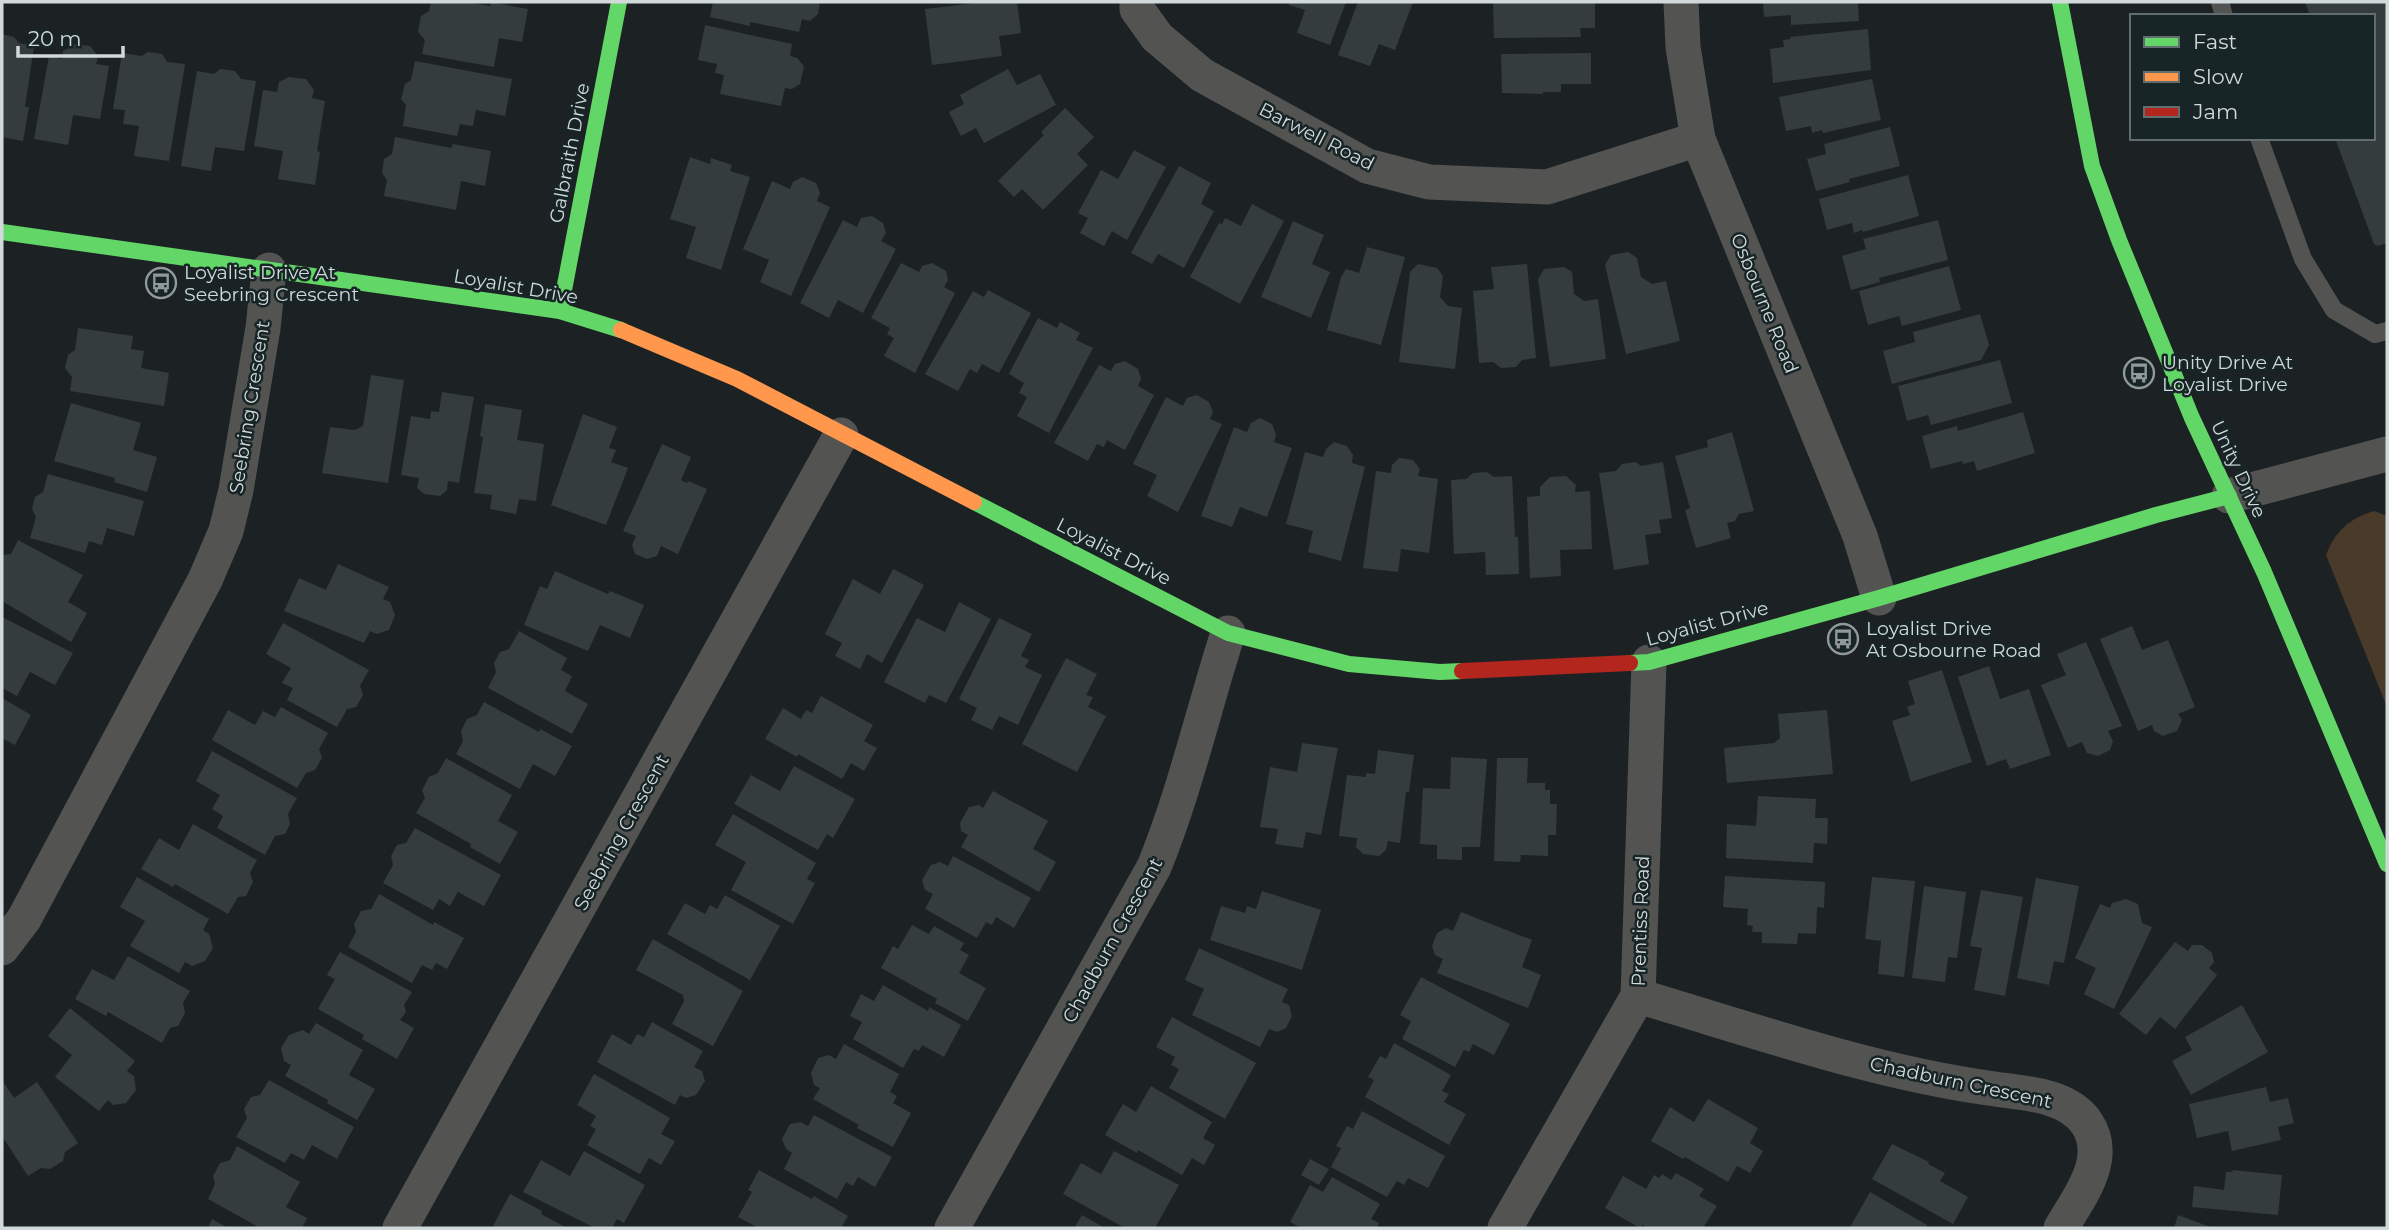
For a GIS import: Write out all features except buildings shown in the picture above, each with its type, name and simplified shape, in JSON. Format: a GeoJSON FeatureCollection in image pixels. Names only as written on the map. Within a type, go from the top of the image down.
{"type":"FeatureCollection","features":[{"type":"Feature","properties":{"kind":"street","name":"Galbraith Drive"},"geometry":{"type":"LineString","coordinates":[[560,311],[619,2]]}},
{"type":"Feature","properties":{"kind":"street","name":"Barwell Road"},"geometry":{"type":"LineString","coordinates":[[1138,2],[1137,9],[1157,37],[1202,75],[1367,166],[1429,182],[1547,187],[1698,139]]}},
{"type":"Feature","properties":{"kind":"street","name":"Osbourne Road"},"geometry":{"type":"LineString","coordinates":[[1681,2],[1683,47],[1698,139],[1860,536],[1879,598]]}},
{"type":"Feature","properties":{"kind":"street","name":"Unity Drive"},"geometry":{"type":"LineString","coordinates":[[2060,2],[2092,166],[2119,240],[2192,418],[2264,572],[2387,864]]}},
{"type":"Feature","properties":{"kind":"street","name":"Loyalist Drive"},"geometry":{"type":"LineString","coordinates":[[2,232],[560,311],[618,329],[737,379],[1228,633],[1349,664],[1440,672],[1649,662],[2229,496]]}},
{"type":"Feature","properties":{"kind":"street","name":"Seebring Crescent"},"geometry":{"type":"LineString","coordinates":[[2,948],[24,919],[205,580],[226,531],[238,477],[263,328],[269,270]]}},
{"type":"Feature","properties":{"kind":"street","name":"Seebring Crescent"},"geometry":{"type":"LineString","coordinates":[[400,1228],[841,435]]}},
{"type":"Feature","properties":{"kind":"street"},"geometry":{"type":"LineString","coordinates":[[2229,496],[2387,454]]}},
{"type":"Feature","properties":{"kind":"street","name":"Chadburn Crescent"},"geometry":{"type":"LineString","coordinates":[[952,1228],[1154,867],[1172,823],[1228,633]]}},
{"type":"Feature","properties":{"kind":"street","name":"Prentiss Road"},"geometry":{"type":"LineString","coordinates":[[1505,1228],[1638,996],[1649,662]]}},
{"type":"Feature","properties":{"kind":"street","name":"Chadburn Crescent"},"geometry":{"type":"LineString","coordinates":[[1638,996],[1911,1076],[2029,1093],[2064,1104],[2084,1119],[2095,1141],[2096,1154],[2090,1178],[2061,1228]]}},
{"type":"Feature","properties":{"kind":"lane"},"geometry":{"type":"LineString","coordinates":[[2260,140],[2304,259],[2334,310],[2375,334],[2387,331]]}},
{"type":"Feature","properties":{"kind":"shaded area"},"geometry":{"type":"Polygon","coordinates":[[[2374,511],[2387,516],[2387,707],[2326,555],[2344,527],[2358,517],[2374,511]]]}},
{"type":"Feature","properties":{"kind":"traffic: fast"},"geometry":{"type":"LineString","coordinates":[[560,311],[619,2]]}},
{"type":"Feature","properties":{"kind":"traffic: fast"},"geometry":{"type":"LineString","coordinates":[[2060,2],[2092,166],[2119,240],[2192,418],[2264,572],[2387,864]]}},
{"type":"Feature","properties":{"kind":"traffic: fast"},"geometry":{"type":"LineString","coordinates":[[2,232],[560,311],[621,330]]}},
{"type":"Feature","properties":{"kind":"traffic: fast"},"geometry":{"type":"LineString","coordinates":[[1630,663],[1649,662],[1879,598],[2156,515],[2229,496]]}},
{"type":"Feature","properties":{"kind":"traffic: fast"},"geometry":{"type":"LineString","coordinates":[[974,502],[1228,633],[1349,664],[1440,672],[1462,671]]}},
{"type":"Feature","properties":{"kind":"traffic: slow"},"geometry":{"type":"LineString","coordinates":[[621,330],[737,379],[974,502]]}},
{"type":"Feature","properties":{"kind":"traffic: jam"},"geometry":{"type":"LineString","coordinates":[[1462,671],[1630,663]]}},
{"type":"Feature","properties":{"kind":"place","name":"Loyalist Drive At Seebring Crescent"},"geometry":{"type":"Point","coordinates":[161,283]}},
{"type":"Feature","properties":{"kind":"place","name":"Unity Drive At Loyalist Drive"},"geometry":{"type":"Point","coordinates":[2139,373]}},
{"type":"Feature","properties":{"kind":"place","name":"Loyalist Drive At Osbourne Road"},"geometry":{"type":"Point","coordinates":[1843,639]}}]}
